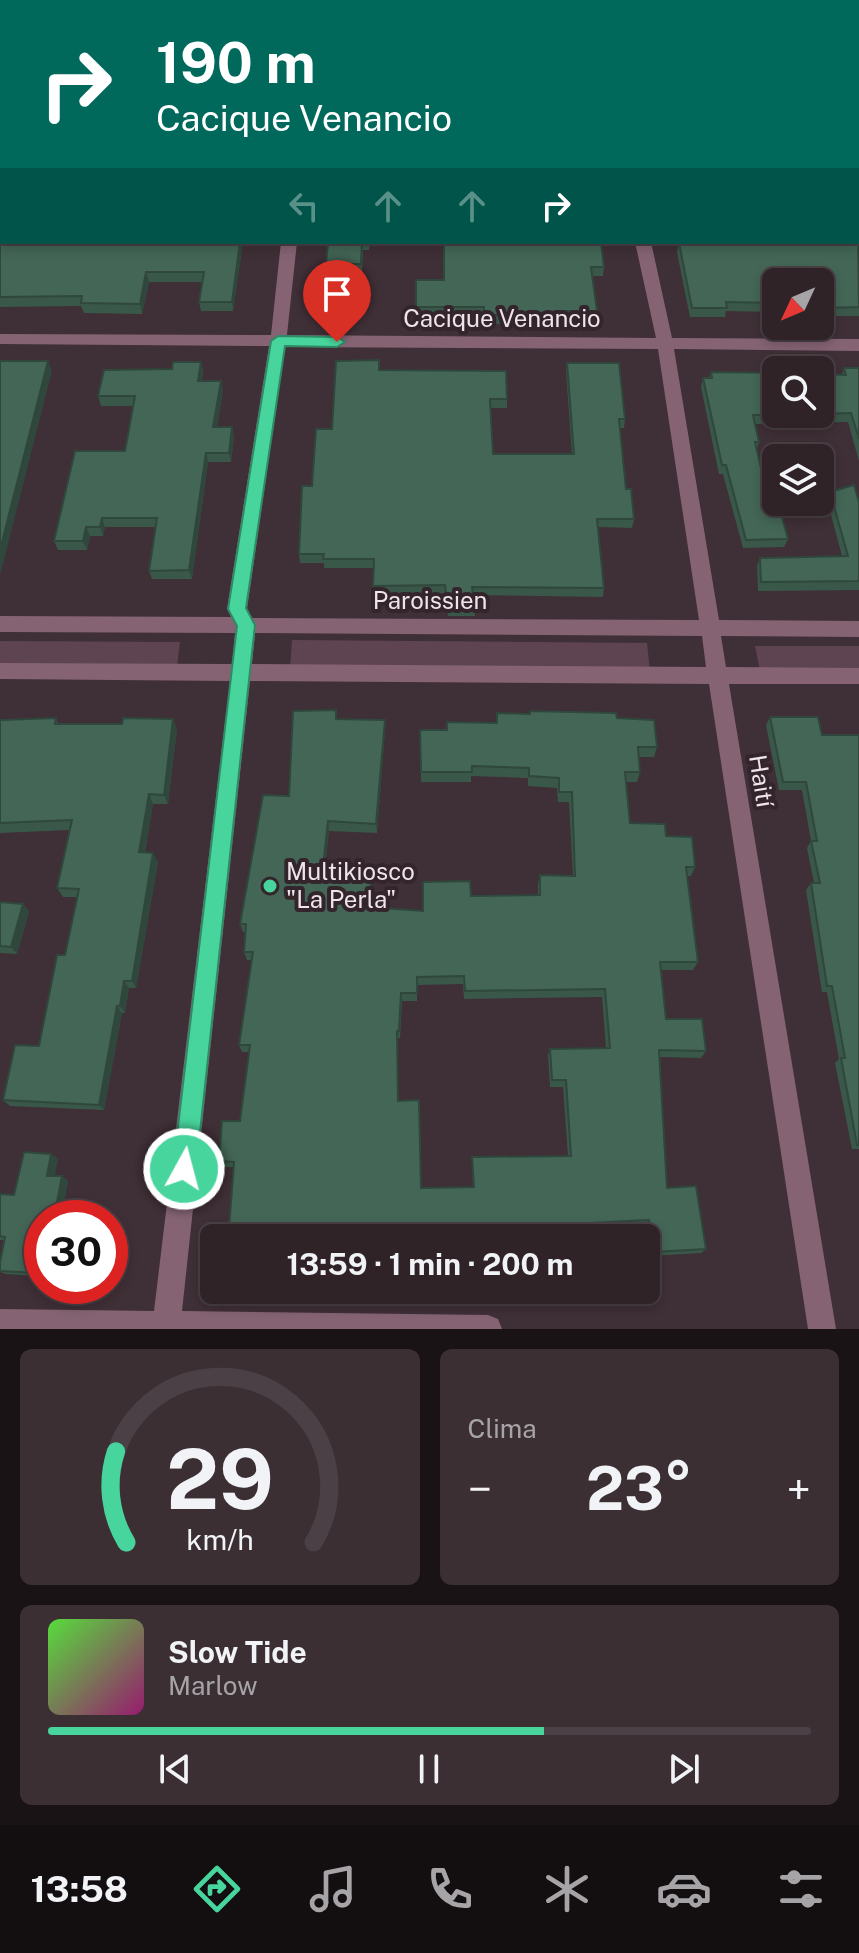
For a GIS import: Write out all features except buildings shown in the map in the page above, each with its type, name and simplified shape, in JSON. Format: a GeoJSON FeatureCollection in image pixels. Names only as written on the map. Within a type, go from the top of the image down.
{"type":"FeatureCollection","features":[{"type":"Feature","properties":{"kind":"street"},"geometry":{"type":"LineString","coordinates":[[167,1327],[246,625],[237,609],[278,341],[289,244]]}},
{"type":"Feature","properties":{"kind":"street","name":"Haití"},"geometry":{"type":"LineString","coordinates":[[643,244],[665,344],[822,1329]]}},
{"type":"Feature","properties":{"kind":"street","name":"Cacique Venancio"},"geometry":{"type":"LineString","coordinates":[[0,339],[859,345]]}},
{"type":"Feature","properties":{"kind":"street","name":"Paroissien"},"geometry":{"type":"LineString","coordinates":[[0,624],[859,629]]}},
{"type":"Feature","properties":{"kind":"street"},"geometry":{"type":"LineString","coordinates":[[0,671],[859,676]]}},
{"type":"Feature","properties":{"kind":"street"},"geometry":{"type":"LineString","coordinates":[[0,1323],[488,1329]]}},
{"type":"Feature","properties":{"kind":"shaded area"},"geometry":{"type":"Polygon","coordinates":[[[292,640],[647,643],[650,671],[290,668],[292,640]]]}},
{"type":"Feature","properties":{"kind":"shaded area"},"geometry":{"type":"Polygon","coordinates":[[[0,641],[180,642],[177,666],[0,666],[0,641]]]}},
{"type":"Feature","properties":{"kind":"shaded area"},"geometry":{"type":"Polygon","coordinates":[[[755,646],[859,646],[859,671],[760,671],[755,646]]]}},
{"type":"Feature","properties":{"kind":"place","name":"Multikiosco \"La Perla\""},"geometry":{"type":"Point","coordinates":[270,886]}},
{"type":"Feature","properties":{"kind":"route"},"geometry":{"type":"LineString","coordinates":[[184,1169],[246,625],[237,609],[278,341],[337,342]]}}]}
